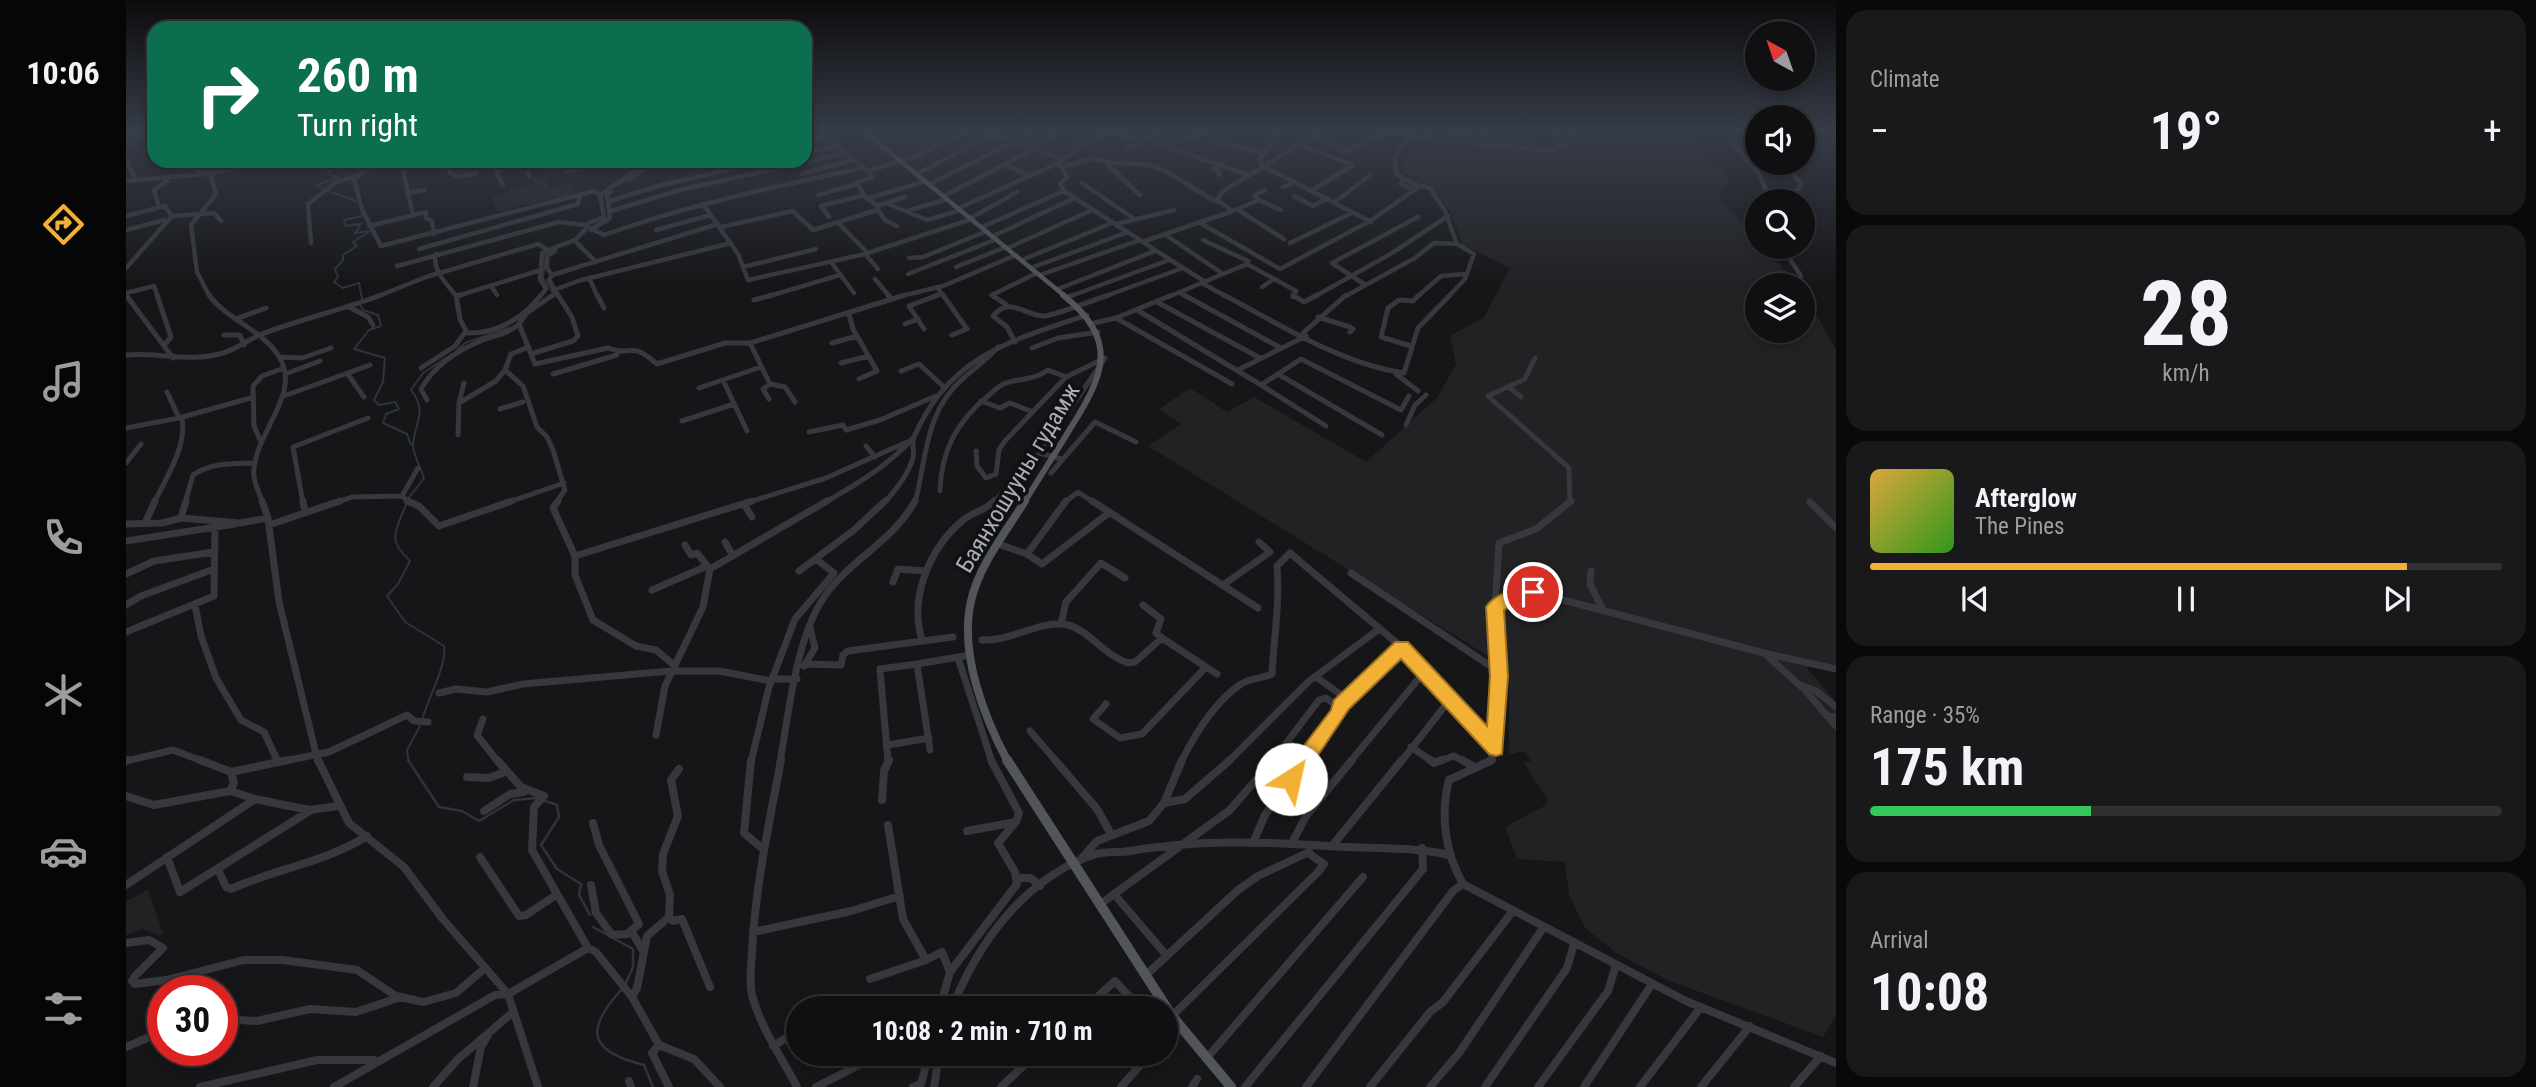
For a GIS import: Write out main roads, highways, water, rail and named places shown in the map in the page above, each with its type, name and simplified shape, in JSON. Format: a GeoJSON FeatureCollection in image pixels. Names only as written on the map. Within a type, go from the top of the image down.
{"type":"FeatureCollection","features":[{"type":"Feature","properties":{"kind":"main road","name":"Баянхошууны гудамж"},"geometry":{"type":"LineString","coordinates":[[928,183],[1076,304],[1094,323],[1098,332],[1102,359],[1091,396],[1066,435],[1057,457],[998,544],[972,594],[967,629],[970,655],[990,724],[1007,760],[1077,862],[1099,905],[1172,1016],[1231,1087]]}},
{"type":"Feature","properties":{"kind":"waterway"},"geometry":{"type":"LineString","coordinates":[[323,183],[316,185],[323,189]]}},
{"type":"Feature","properties":{"kind":"waterway"},"geometry":{"type":"LineString","coordinates":[[613,188],[622,183]]}},
{"type":"Feature","properties":{"kind":"waterway"},"geometry":{"type":"LineString","coordinates":[[328,191],[359,202]]}},
{"type":"Feature","properties":{"kind":"waterway"},"geometry":{"type":"LineString","coordinates":[[362,299],[359,283],[343,288],[334,282],[338,277],[335,269],[343,260],[343,255],[357,246],[353,242],[370,231],[355,233],[361,224],[345,226],[344,220],[362,216],[363,213]]}},
{"type":"Feature","properties":{"kind":"waterway"},"geometry":{"type":"LineString","coordinates":[[590,228],[600,222]]}},
{"type":"Feature","properties":{"kind":"waterway"},"geometry":{"type":"LineString","coordinates":[[546,253],[543,278],[553,293]]}},
{"type":"Feature","properties":{"kind":"waterway"},"geometry":{"type":"LineString","coordinates":[[359,303],[363,310],[378,315],[381,326],[369,330],[354,349],[385,358],[383,382],[374,400],[379,405],[395,402],[399,409],[386,414],[383,423],[407,434],[411,445]]}},
{"type":"Feature","properties":{"kind":"waterway"},"geometry":{"type":"LineString","coordinates":[[456,351],[465,343],[508,328]]}},
{"type":"Feature","properties":{"kind":"waterway"},"geometry":{"type":"LineString","coordinates":[[408,499],[424,478],[413,449],[420,411],[411,390],[423,373],[452,354]]}},
{"type":"Feature","properties":{"kind":"waterway"},"geometry":{"type":"LineString","coordinates":[[406,504],[395,535],[398,547],[410,561],[398,584],[387,596],[405,622],[444,646],[440,671],[423,717]]}},
{"type":"Feature","properties":{"kind":"waterway"},"geometry":{"type":"LineString","coordinates":[[409,761],[407,750],[420,726]]}},
{"type":"Feature","properties":{"kind":"waterway"},"geometry":{"type":"LineString","coordinates":[[409,761],[439,807],[462,811],[479,821],[514,800],[537,798]]}},
{"type":"Feature","properties":{"kind":"waterway"},"geometry":{"type":"LineString","coordinates":[[545,801],[557,805],[559,817],[541,845],[557,869],[581,884],[579,895],[590,915]]}},
{"type":"Feature","properties":{"kind":"waterway"},"geometry":{"type":"LineString","coordinates":[[593,927],[633,949],[633,967],[626,983]]}},
{"type":"Feature","properties":{"kind":"waterway"},"geometry":{"type":"LineString","coordinates":[[621,990],[601,1018],[597,1029],[598,1039],[613,1054],[644,1065],[653,1087]]}}]}
